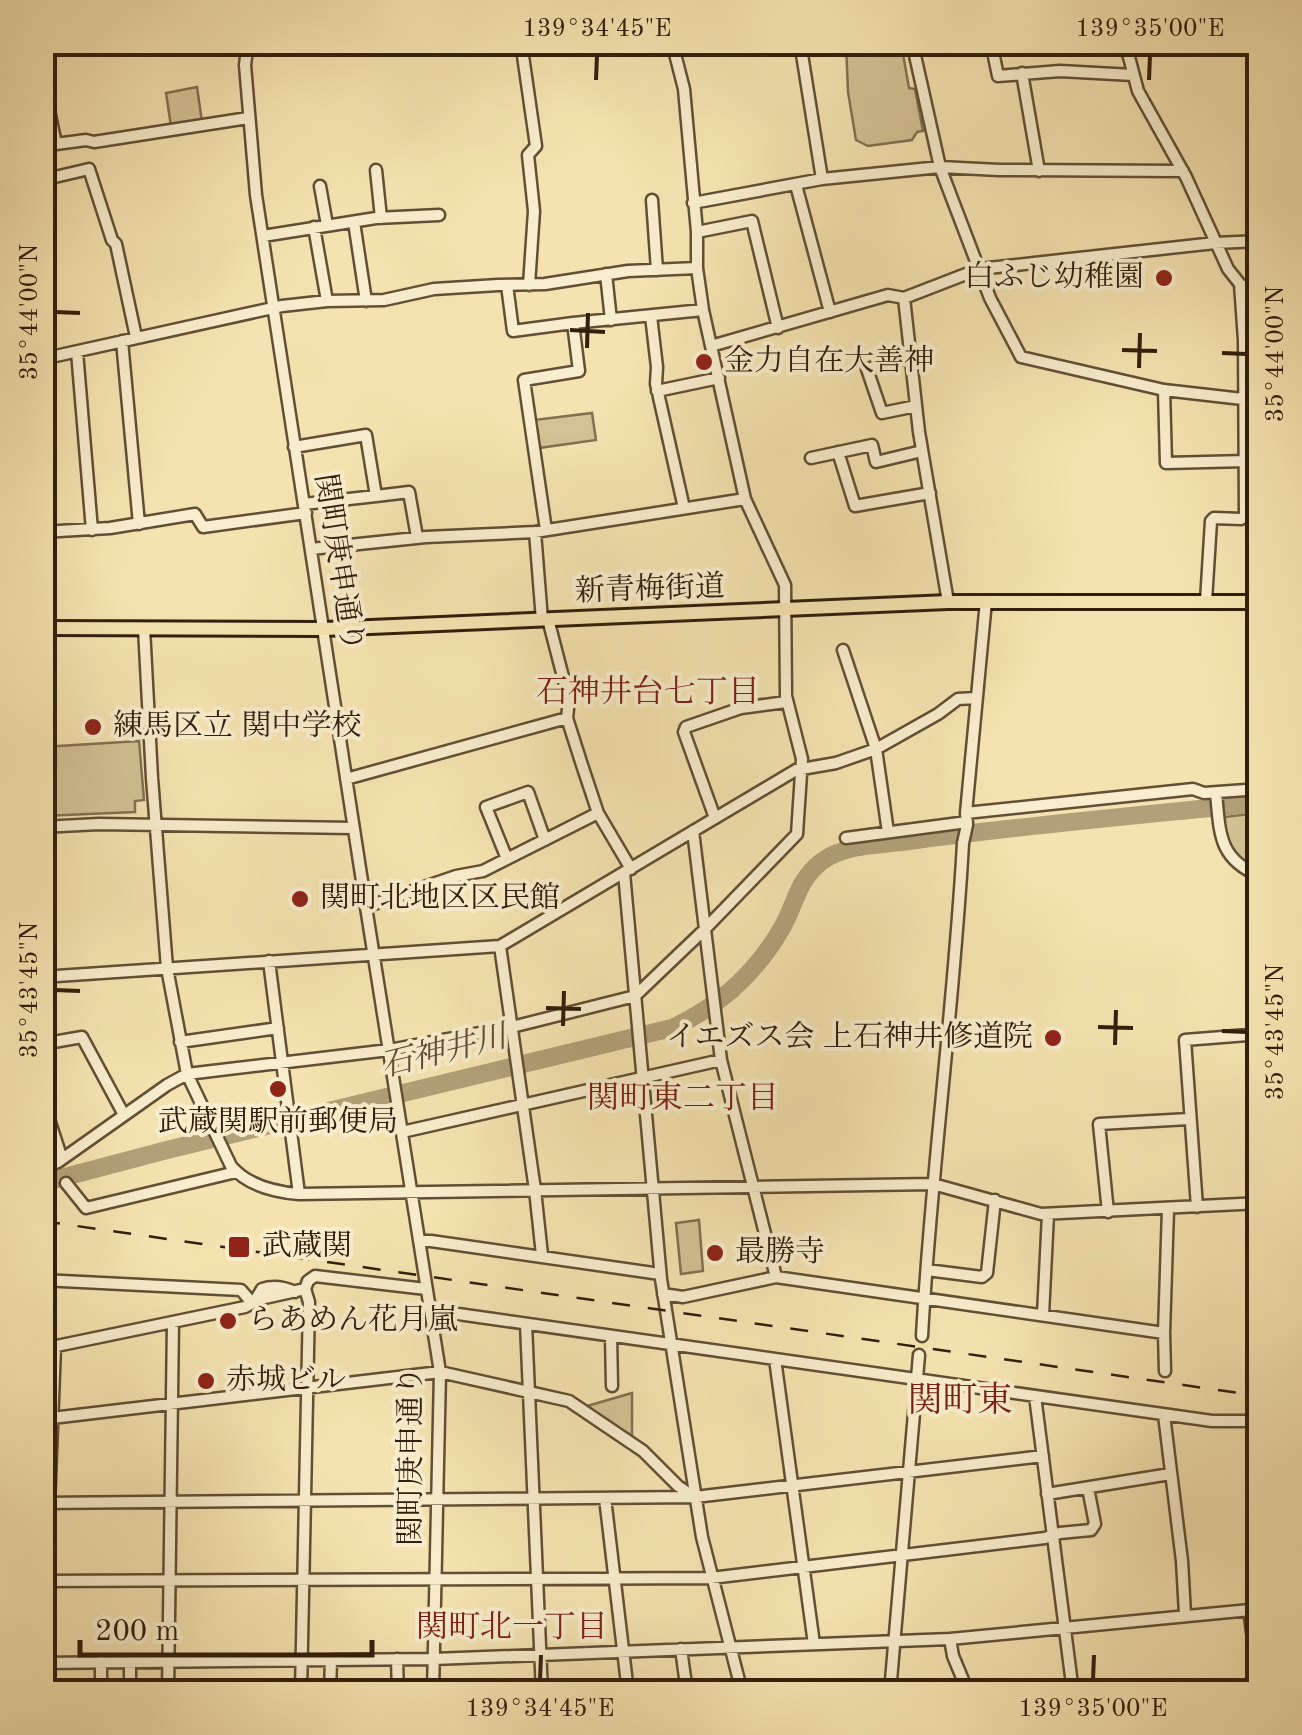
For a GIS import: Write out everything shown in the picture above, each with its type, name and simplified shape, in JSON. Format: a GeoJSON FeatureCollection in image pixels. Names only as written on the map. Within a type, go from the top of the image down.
{"type":"FeatureCollection","features":[{"type":"Feature","properties":{"kind":"main road","name":"新青梅街道"},"geometry":{"type":"LineString","coordinates":[[42,628],[324,629],[948,602],[1260,602]]}},
{"type":"Feature","properties":{"kind":"street","name":"関町庚申通り"},"geometry":{"type":"LineString","coordinates":[[248,42],[245,65],[256,196],[440,1372],[434,1692]]}},
{"type":"Feature","properties":{"kind":"street"},"geometry":{"type":"LineString","coordinates":[[521,42],[536,146],[528,155],[534,212],[530,285]]}},
{"type":"Feature","properties":{"kind":"street"},"geometry":{"type":"LineString","coordinates":[[42,1169],[187,1074],[389,1050],[635,996],[797,834],[802,767],[786,702],[785,585],[745,499],[703,310],[684,89],[672,42]]}},
{"type":"Feature","properties":{"kind":"street"},"geometry":{"type":"LineString","coordinates":[[800,42],[822,180]]}},
{"type":"Feature","properties":{"kind":"street"},"geometry":{"type":"LineString","coordinates":[[933,42],[912,45],[940,166],[990,298],[1021,357],[1164,390],[1260,401]]}},
{"type":"Feature","properties":{"kind":"street"},"geometry":{"type":"LineString","coordinates":[[991,42],[998,76],[1060,70],[1133,74]]}},
{"type":"Feature","properties":{"kind":"street"},"geometry":{"type":"LineString","coordinates":[[1125,42],[1144,102],[1183,171],[1228,269],[1260,299]]}},
{"type":"Feature","properties":{"kind":"street"},"geometry":{"type":"LineString","coordinates":[[1022,74],[1040,170]]}},
{"type":"Feature","properties":{"kind":"street"},"geometry":{"type":"LineString","coordinates":[[50,115],[56,144],[94,142],[248,118]]}},
{"type":"Feature","properties":{"kind":"street"},"geometry":{"type":"LineString","coordinates":[[693,203],[822,180],[940,166],[1183,171]]}},
{"type":"Feature","properties":{"kind":"street"},"geometry":{"type":"LineString","coordinates":[[42,180],[89,169],[116,244],[136,337]]}},
{"type":"Feature","properties":{"kind":"street"},"geometry":{"type":"LineString","coordinates":[[376,170],[381,218]]}},
{"type":"Feature","properties":{"kind":"street"},"geometry":{"type":"LineString","coordinates":[[796,184],[830,312]]}},
{"type":"Feature","properties":{"kind":"street"},"geometry":{"type":"LineString","coordinates":[[320,186],[328,225]]}},
{"type":"Feature","properties":{"kind":"street"},"geometry":{"type":"LineString","coordinates":[[652,200],[656,270]]}},
{"type":"Feature","properties":{"kind":"street"},"geometry":{"type":"LineString","coordinates":[[263,236],[381,218],[439,215]]}},
{"type":"Feature","properties":{"kind":"street"},"geometry":{"type":"LineString","coordinates":[[354,222],[366,301]]}},
{"type":"Feature","properties":{"kind":"street"},"geometry":{"type":"LineString","coordinates":[[697,232],[752,222],[778,328]]}},
{"type":"Feature","properties":{"kind":"street"},"geometry":{"type":"LineString","coordinates":[[314,227],[327,301]]}},
{"type":"Feature","properties":{"kind":"street"},"geometry":{"type":"LineString","coordinates":[[711,346],[888,296],[904,298],[979,269],[1260,241]]}},
{"type":"Feature","properties":{"kind":"street"},"geometry":{"type":"LineString","coordinates":[[42,359],[274,308],[327,301],[384,300],[434,289],[530,285],[606,274],[698,268]]}},
{"type":"Feature","properties":{"kind":"street"},"geometry":{"type":"LineString","coordinates":[[606,274],[611,320]]}},
{"type":"Feature","properties":{"kind":"street"},"geometry":{"type":"LineString","coordinates":[[507,284],[513,331],[703,310]]}},
{"type":"Feature","properties":{"kind":"street"},"geometry":{"type":"LineString","coordinates":[[1206,601],[1211,521],[1245,516],[1240,284]]}},
{"type":"Feature","properties":{"kind":"street"},"geometry":{"type":"LineString","coordinates":[[904,298],[922,451],[948,602]]}},
{"type":"Feature","properties":{"kind":"street"},"geometry":{"type":"LineString","coordinates":[[651,316],[658,392],[684,508]]}},
{"type":"Feature","properties":{"kind":"street"},"geometry":{"type":"LineString","coordinates":[[573,323],[580,372],[524,380],[541,531],[545,619],[568,700],[567,718],[598,813],[627,871],[660,1274],[695,1497],[711,1578],[742,1692]]}},
{"type":"Feature","properties":{"kind":"street"},"geometry":{"type":"LineString","coordinates":[[122,341],[139,524]]}},
{"type":"Feature","properties":{"kind":"street"},"geometry":{"type":"LineString","coordinates":[[77,352],[92,530]]}},
{"type":"Feature","properties":{"kind":"street"},"geometry":{"type":"LineString","coordinates":[[911,358],[867,369],[882,414],[916,406]]}},
{"type":"Feature","properties":{"kind":"street"},"geometry":{"type":"LineString","coordinates":[[658,392],[718,378]]}},
{"type":"Feature","properties":{"kind":"street"},"geometry":{"type":"LineString","coordinates":[[1164,390],[1166,463],[1246,461]]}},
{"type":"Feature","properties":{"kind":"street"},"geometry":{"type":"LineString","coordinates":[[294,447],[366,435],[376,496]]}},
{"type":"Feature","properties":{"kind":"street"},"geometry":{"type":"LineString","coordinates":[[811,458],[872,445],[876,462],[922,451]]}},
{"type":"Feature","properties":{"kind":"street"},"geometry":{"type":"LineString","coordinates":[[838,452],[855,506],[930,493]]}},
{"type":"Feature","properties":{"kind":"street"},"geometry":{"type":"LineString","coordinates":[[42,532],[92,530],[195,514],[203,527],[409,492],[417,538]]}},
{"type":"Feature","properties":{"kind":"street"},"geometry":{"type":"LineString","coordinates":[[312,549],[541,531],[745,499]]}},
{"type":"Feature","properties":{"kind":"street"},"geometry":{"type":"LineString","coordinates":[[922,1336],[986,601]]}},
{"type":"Feature","properties":{"kind":"street"},"geometry":{"type":"LineString","coordinates":[[144,628],[167,968],[180,1042],[187,1074],[236,1172],[264,1188],[299,1194],[933,1184],[1041,1214],[1260,1203]]}},
{"type":"Feature","properties":{"kind":"street"},"geometry":{"type":"LineString","coordinates":[[843,650],[876,750],[888,832]]}},
{"type":"Feature","properties":{"kind":"street"},"geometry":{"type":"LineString","coordinates":[[42,977],[500,946],[802,767],[836,763],[876,750],[958,700],[976,698]]}},
{"type":"Feature","properties":{"kind":"street"},"geometry":{"type":"LineString","coordinates":[[715,818],[684,732],[686,728],[741,708],[786,702]]}},
{"type":"Feature","properties":{"kind":"street"},"geometry":{"type":"LineString","coordinates":[[346,779],[567,718]]}},
{"type":"Feature","properties":{"kind":"street"},"geometry":{"type":"LineString","coordinates":[[846,838],[1193,789],[1204,793],[1260,789]]}},
{"type":"Feature","properties":{"kind":"street"},"geometry":{"type":"LineString","coordinates":[[507,859],[486,807],[528,792],[545,840]]}},
{"type":"Feature","properties":{"kind":"street"},"geometry":{"type":"LineString","coordinates":[[1216,793],[1225,849],[1236,863],[1260,876]]}},
{"type":"Feature","properties":{"kind":"street"},"geometry":{"type":"LineString","coordinates":[[366,907],[456,876],[484,871],[598,813]]}},
{"type":"Feature","properties":{"kind":"street"},"geometry":{"type":"LineString","coordinates":[[42,827],[99,824],[354,828]]}},
{"type":"Feature","properties":{"kind":"street"},"geometry":{"type":"LineString","coordinates":[[693,831],[721,1060],[776,1277]]}},
{"type":"Feature","properties":{"kind":"street"},"geometry":{"type":"LineString","coordinates":[[500,946],[542,1256]]}},
{"type":"Feature","properties":{"kind":"street"},"geometry":{"type":"LineString","coordinates":[[269,961],[299,1194]]}},
{"type":"Feature","properties":{"kind":"street"},"geometry":{"type":"LineString","coordinates":[[1197,1207],[1185,1040],[1258,1034],[1256,1004],[1260,978]]}},
{"type":"Feature","properties":{"kind":"street"},"geometry":{"type":"LineString","coordinates":[[180,1042],[278,1028]]}},
{"type":"Feature","properties":{"kind":"street"},"geometry":{"type":"LineString","coordinates":[[42,1044],[82,1037],[124,1115]]}},
{"type":"Feature","properties":{"kind":"street"},"geometry":{"type":"LineString","coordinates":[[402,1132],[721,1060]]}},
{"type":"Feature","properties":{"kind":"street"},"geometry":{"type":"LineString","coordinates":[[42,1098],[62,1159]]}},
{"type":"Feature","properties":{"kind":"street"},"geometry":{"type":"LineString","coordinates":[[1108,1212],[1099,1124],[1190,1120]]}},
{"type":"Feature","properties":{"kind":"street"},"geometry":{"type":"LineString","coordinates":[[66,1183],[86,1208],[236,1172]]}},
{"type":"Feature","properties":{"kind":"street"},"geometry":{"type":"LineString","coordinates":[[927,1270],[982,1277],[987,1273],[995,1200]]}},
{"type":"Feature","properties":{"kind":"street"},"geometry":{"type":"LineString","coordinates":[[1165,1370],[1168,1209]]}},
{"type":"Feature","properties":{"kind":"street"},"geometry":{"type":"LineString","coordinates":[[1044,1316],[1048,1214]]}},
{"type":"Feature","properties":{"kind":"street"},"geometry":{"type":"LineString","coordinates":[[419,1241],[660,1274]]}},
{"type":"Feature","properties":{"kind":"street"},"geometry":{"type":"LineString","coordinates":[[300,1290],[315,1276],[426,1289]]}},
{"type":"Feature","properties":{"kind":"street"},"geometry":{"type":"LineString","coordinates":[[663,1294],[683,1297],[776,1277],[1164,1333]]}},
{"type":"Feature","properties":{"kind":"street"},"geometry":{"type":"LineString","coordinates":[[42,1280],[240,1290],[253,1302]]}},
{"type":"Feature","properties":{"kind":"street"},"geometry":{"type":"LineString","coordinates":[[49,1348],[245,1307],[267,1287],[300,1290],[309,1302],[301,1692]]}},
{"type":"Feature","properties":{"kind":"street"},"geometry":{"type":"LineString","coordinates":[[430,1310],[1212,1422],[1260,1421]]}},
{"type":"Feature","properties":{"kind":"street"},"geometry":{"type":"LineString","coordinates":[[168,1692],[173,1322]]}},
{"type":"Feature","properties":{"kind":"street"},"geometry":{"type":"LineString","coordinates":[[526,1324],[542,1692]]}},
{"type":"Feature","properties":{"kind":"street"},"geometry":{"type":"LineString","coordinates":[[42,1332],[49,1348],[52,1418],[42,1664],[397,1659],[950,1640],[1254,1609],[1260,1692]]}},
{"type":"Feature","properties":{"kind":"street"},"geometry":{"type":"LineString","coordinates":[[611,1336],[612,1386]]}},
{"type":"Feature","properties":{"kind":"street"},"geometry":{"type":"LineString","coordinates":[[890,1692],[920,1354]]}},
{"type":"Feature","properties":{"kind":"street"},"geometry":{"type":"LineString","coordinates":[[775,1359],[814,1644]]}},
{"type":"Feature","properties":{"kind":"street"},"geometry":{"type":"LineString","coordinates":[[52,1418],[440,1372],[569,1401],[642,1451],[695,1497]]}},
{"type":"Feature","properties":{"kind":"street"},"geometry":{"type":"LineString","coordinates":[[1034,1396],[1073,1692]]}},
{"type":"Feature","properties":{"kind":"street"},"geometry":{"type":"LineString","coordinates":[[1164,1415],[1186,1614]]}},
{"type":"Feature","properties":{"kind":"street"},"geometry":{"type":"LineString","coordinates":[[46,1503],[695,1497],[1042,1456]]}},
{"type":"Feature","properties":{"kind":"street"},"geometry":{"type":"LineString","coordinates":[[1047,1494],[1170,1474]]}},
{"type":"Feature","properties":{"kind":"street"},"geometry":{"type":"LineString","coordinates":[[44,1581],[711,1578],[1091,1530],[1095,1524],[1088,1488]]}},
{"type":"Feature","properties":{"kind":"street"},"geometry":{"type":"LineString","coordinates":[[605,1498],[628,1692]]}},
{"type":"Feature","properties":{"kind":"street"},"geometry":{"type":"LineString","coordinates":[[950,1640],[968,1692]]}},
{"type":"Feature","properties":{"kind":"street"},"geometry":{"type":"LineString","coordinates":[[681,1650],[687,1692]]}},
{"type":"Feature","properties":{"kind":"street"},"geometry":{"type":"LineString","coordinates":[[397,1659],[398,1692]]}},
{"type":"Feature","properties":{"kind":"street"},"geometry":{"type":"LineString","coordinates":[[330,1692],[331,1660]]}},
{"type":"Feature","properties":{"kind":"street"},"geometry":{"type":"LineString","coordinates":[[130,1661],[130,1692]]}},
{"type":"Feature","properties":{"kind":"street"},"geometry":{"type":"LineString","coordinates":[[100,1692],[101,1662]]}},
{"type":"Feature","properties":{"kind":"shaded area"},"geometry":{"type":"Polygon","coordinates":[[[846,43],[901,43],[909,88],[915,89],[923,131],[917,132],[912,140],[868,146],[856,140],[848,92],[846,43]]]}},
{"type":"Feature","properties":{"kind":"shaded area"},"geometry":{"type":"Polygon","coordinates":[[[197,87],[202,122],[171,126],[166,93],[197,87]]]}},
{"type":"Feature","properties":{"kind":"shaded area"},"geometry":{"type":"Polygon","coordinates":[[[592,413],[596,440],[539,448],[534,420],[592,413]]]}},
{"type":"Feature","properties":{"kind":"shaded area"},"geometry":{"type":"Polygon","coordinates":[[[139,741],[144,800],[135,801],[135,812],[43,816],[43,747],[139,741]]]}},
{"type":"Feature","properties":{"kind":"shaded area"},"geometry":{"type":"Polygon","coordinates":[[[1259,813],[1259,870],[1233,850],[1224,817],[1259,813]]]}},
{"type":"Feature","properties":{"kind":"shaded area"},"geometry":{"type":"Polygon","coordinates":[[[699,1220],[703,1271],[681,1274],[676,1223],[699,1220]]]}},
{"type":"Feature","properties":{"kind":"shaded area"},"geometry":{"type":"Polygon","coordinates":[[[632,1393],[632,1436],[587,1406],[632,1393]]]}},
{"type":"Feature","properties":{"kind":"waterway","name":"石神井川"},"geometry":{"type":"LineString","coordinates":[[42,1183],[672,1028],[706,1009],[749,973],[783,926],[807,876],[821,862],[841,852],[996,830],[1260,803]]}},
{"type":"Feature","properties":{"kind":"railway"},"geometry":{"type":"LineString","coordinates":[[42,1221],[1260,1396]]}},
{"type":"Feature","properties":{"kind":"place","name":"白ふじ幼稚園"},"geometry":{"type":"Point","coordinates":[1164,278]}},
{"type":"Feature","properties":{"kind":"place","name":"金力自在大善神"},"geometry":{"type":"Point","coordinates":[704,362]}},
{"type":"Feature","properties":{"kind":"place","name":"練馬区立 関中学校"},"geometry":{"type":"Point","coordinates":[93,727]}},
{"type":"Feature","properties":{"kind":"place","name":"関町北地区区民館"},"geometry":{"type":"Point","coordinates":[300,899]}},
{"type":"Feature","properties":{"kind":"place","name":"イエズス会 上石神井修道院"},"geometry":{"type":"Point","coordinates":[1053,1038]}},
{"type":"Feature","properties":{"kind":"place","name":"武蔵関駅前郵便局"},"geometry":{"type":"Point","coordinates":[278,1089]}},
{"type":"Feature","properties":{"kind":"place","name":"武蔵関"},"geometry":{"type":"Point","coordinates":[239,1247]}},
{"type":"Feature","properties":{"kind":"place","name":"最勝寺"},"geometry":{"type":"Point","coordinates":[715,1253]}},
{"type":"Feature","properties":{"kind":"place","name":"らあめん花月嵐"},"geometry":{"type":"Point","coordinates":[228,1321]}},
{"type":"Feature","properties":{"kind":"place","name":"赤城ビル"},"geometry":{"type":"Point","coordinates":[206,1381]}},
{"type":"Feature","properties":{"kind":"district","name":"石神井台七丁目"},"geometry":{"type":"Point","coordinates":[648,694]}},
{"type":"Feature","properties":{"kind":"district","name":"関町東二丁目"},"geometry":{"type":"Point","coordinates":[683,1100]}},
{"type":"Feature","properties":{"kind":"district","name":"関町東"},"geometry":{"type":"Point","coordinates":[960,1401]}},
{"type":"Feature","properties":{"kind":"district","name":"関町北一丁目"},"geometry":{"type":"Point","coordinates":[512,1629]}}]}
